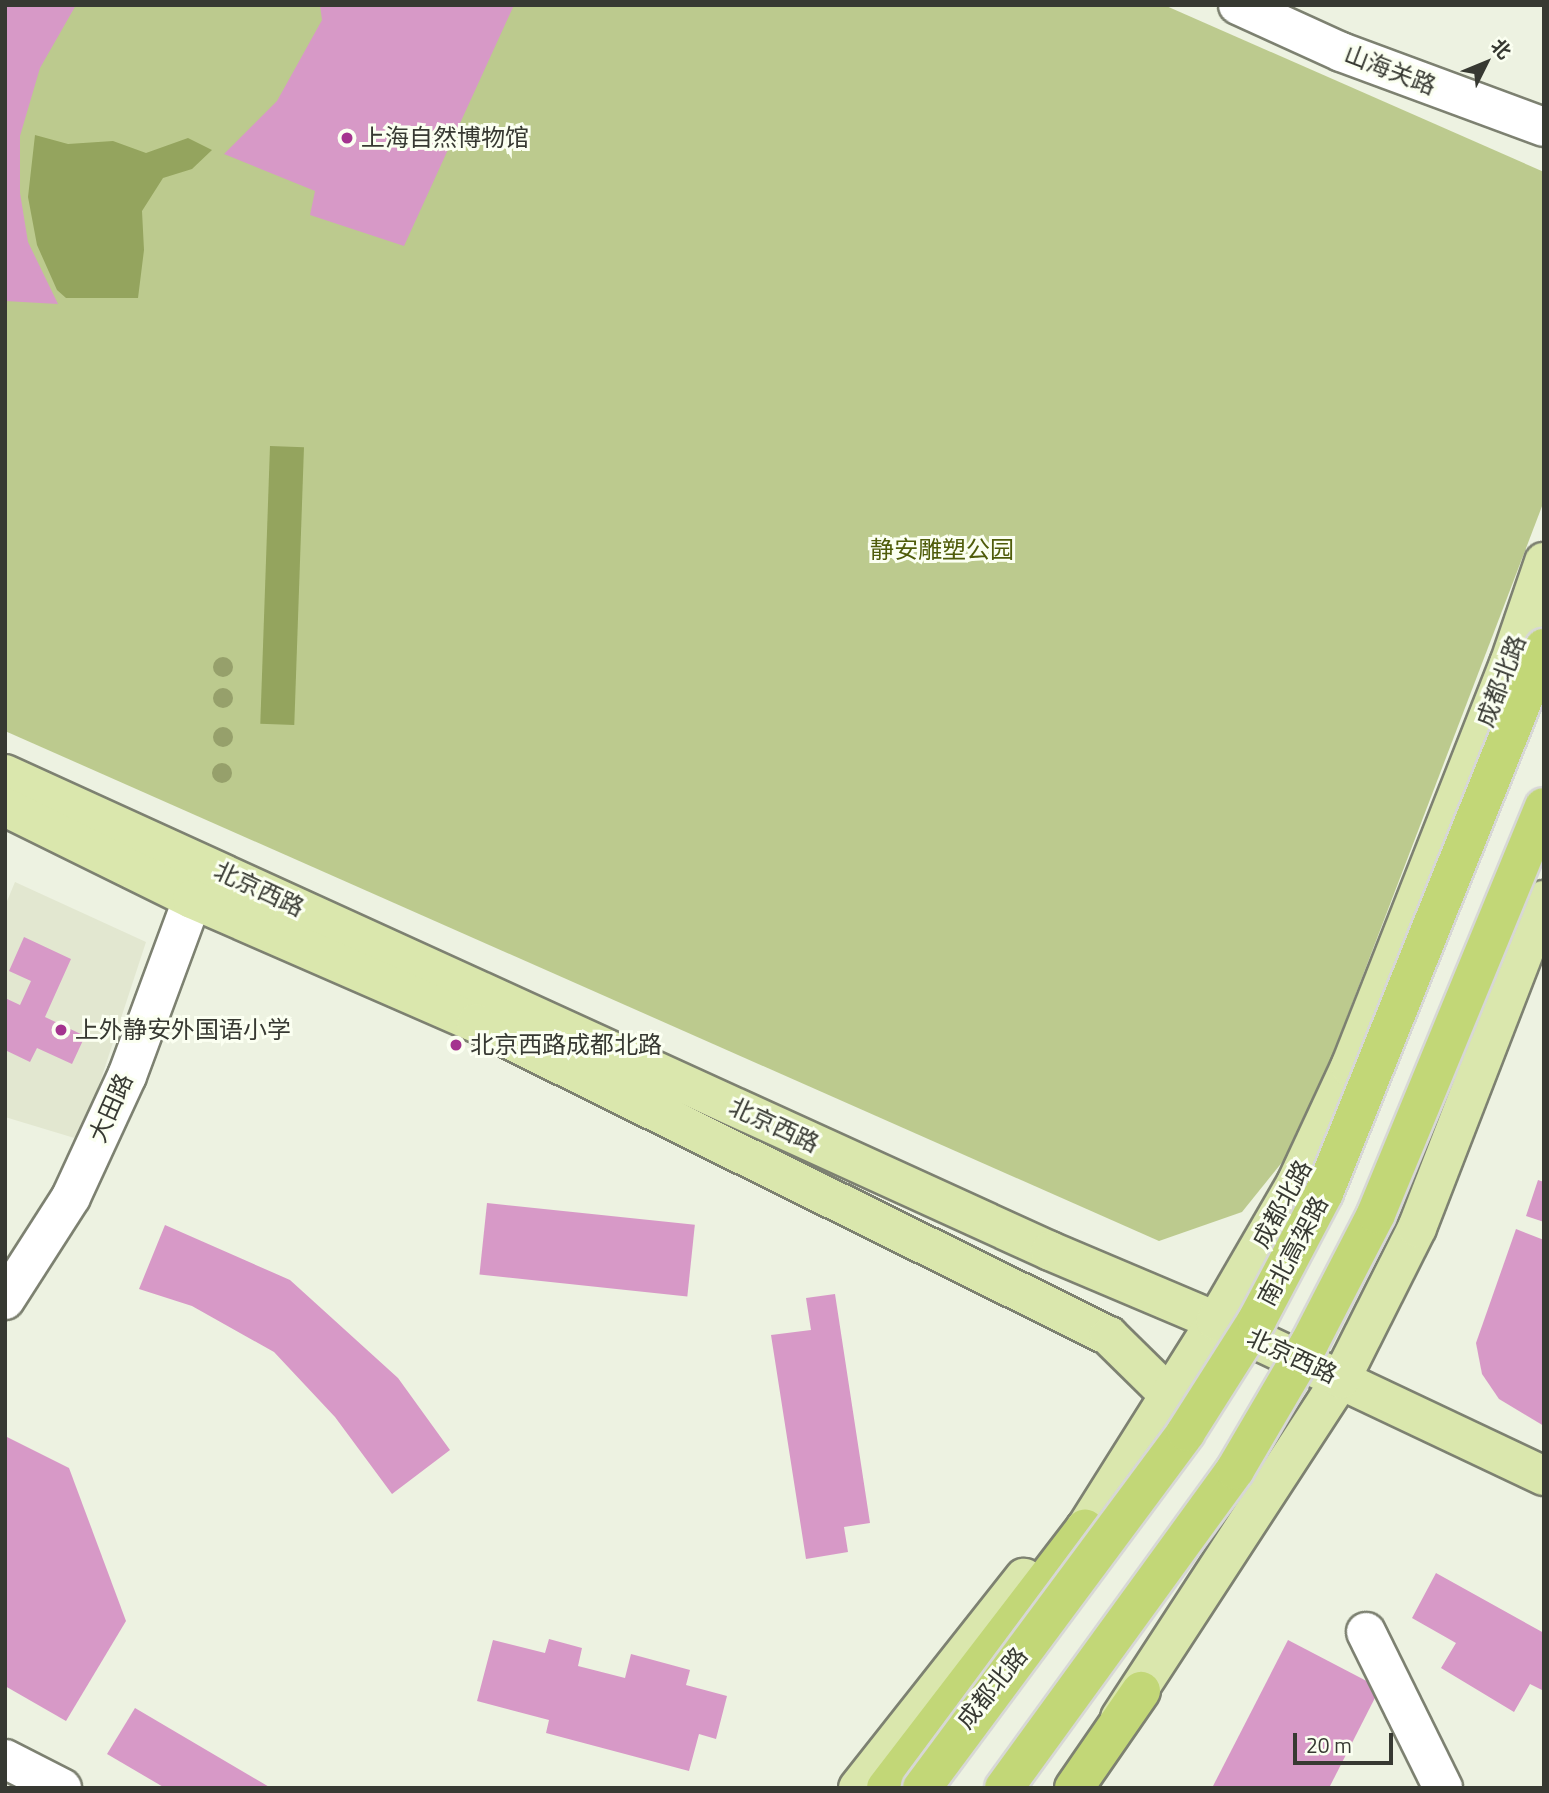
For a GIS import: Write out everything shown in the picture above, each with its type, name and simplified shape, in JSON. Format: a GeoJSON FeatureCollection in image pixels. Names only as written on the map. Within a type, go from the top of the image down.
{"type":"FeatureCollection","features":[{"type":"Feature","properties":{"kind":"highway","name":"南北高架路"},"geometry":{"type":"LineString","coordinates":[[907,1781],[1186,1432],[1257,1320],[1324,1193],[1544,648]]}},
{"type":"Feature","properties":{"kind":"highway"},"geometry":{"type":"LineString","coordinates":[[1004,1788],[1235,1469],[1309,1344],[1376,1214],[1544,807]]}},
{"type":"Feature","properties":{"kind":"highway"},"geometry":{"type":"LineString","coordinates":[[907,1781],[1085,1529]]}},
{"type":"Feature","properties":{"kind":"highway"},"geometry":{"type":"LineString","coordinates":[[1074,1788],[1141,1691]]}},
{"type":"Feature","properties":{"kind":"main road","name":"成都北路"},"geometry":{"type":"LineString","coordinates":[[1085,1529],[1216,1321],[1297,1181],[1350,1068],[1509,664],[1544,562]]}},
{"type":"Feature","properties":{"kind":"main road","name":"北京西路"},"geometry":{"type":"LineString","coordinates":[[5,774],[199,881],[1216,1321],[1544,1476]]}},
{"type":"Feature","properties":{"kind":"main road"},"geometry":{"type":"LineString","coordinates":[[5,807],[199,881],[476,1023],[1110,1336],[1169,1395]]}},
{"type":"Feature","properties":{"kind":"main road"},"geometry":{"type":"LineString","coordinates":[[1086,1788],[1141,1691],[1341,1379],[1417,1228],[1544,900]]}},
{"type":"Feature","properties":{"kind":"main road"},"geometry":{"type":"LineString","coordinates":[[858,1788],[1038,1561],[1085,1529]]}},
{"type":"Feature","properties":{"kind":"main road"},"geometry":{"type":"LineString","coordinates":[[1065,1788],[1141,1691]]}},
{"type":"Feature","properties":{"kind":"street","name":"山海关路"},"geometry":{"type":"LineString","coordinates":[[1238,5],[1341,52],[1544,127]]}},
{"type":"Feature","properties":{"kind":"street","name":"大田路"},"geometry":{"type":"LineString","coordinates":[[5,1300],[71,1197],[127,1076],[199,881]]}},
{"type":"Feature","properties":{"kind":"street"},"geometry":{"type":"LineString","coordinates":[[1366,1632],[1443,1788]]}},
{"type":"Feature","properties":{"kind":"street"},"geometry":{"type":"LineString","coordinates":[[5,1759],[62,1788]]}},
{"type":"Feature","properties":{"kind":"shaded area"},"geometry":{"type":"Polygon","coordinates":[[[35,135],[68,144],[113,141],[146,153],[188,138],[212,150],[192,169],[163,178],[142,211],[144,250],[138,298],[66,298],[57,290],[37,245],[28,197],[35,135]]]}},
{"type":"Feature","properties":{"kind":"shaded area"},"geometry":{"type":"Polygon","coordinates":[[[270,446],[304,447],[294,725],[260,724],[270,446]]]}},
{"type":"Feature","properties":{"kind":"shaded area","name":"上外静安外国语小学"},"geometry":{"type":"Polygon","coordinates":[[[15,882],[146,942],[81,1140],[5,1117],[5,906],[15,882]]]}},
{"type":"Feature","properties":{"kind":"green space","name":"静安雕塑公园"},"geometry":{"type":"Polygon","coordinates":[[[5,5],[1164,5],[1544,172],[1544,501],[1300,1140],[1242,1212],[1159,1241],[5,731],[5,5]]]}},
{"type":"Feature","properties":{"kind":"building"},"geometry":{"type":"Polygon","coordinates":[[[5,5],[76,5],[40,68],[20,136],[20,193],[28,242],[58,304],[5,301],[5,5]]]}},
{"type":"Feature","properties":{"kind":"building","name":"上海自然博物馆"},"geometry":{"type":"Polygon","coordinates":[[[320,5],[514,5],[404,246],[310,215],[315,191],[224,154],[277,101],[322,20],[320,5]]]}},
{"type":"Feature","properties":{"kind":"building"},"geometry":{"type":"Polygon","coordinates":[[[24,937],[71,959],[45,1017],[85,1036],[72,1064],[37,1048],[30,1062],[5,1050],[5,998],[20,1005],[31,981],[9,971],[24,937]]]}},
{"type":"Feature","properties":{"kind":"building"},"geometry":{"type":"Polygon","coordinates":[[[1538,1180],[1544,1182],[1544,1222],[1526,1216],[1538,1180]]]}},
{"type":"Feature","properties":{"kind":"building"},"geometry":{"type":"Polygon","coordinates":[[[487,1203],[695,1225],[687,1296],[479,1275],[487,1203]]]}},
{"type":"Feature","properties":{"kind":"building"},"geometry":{"type":"Polygon","coordinates":[[[165,1225],[290,1280],[398,1378],[450,1450],[392,1494],[335,1417],[274,1352],[192,1306],[139,1289],[165,1225]]]}},
{"type":"Feature","properties":{"kind":"building"},"geometry":{"type":"Polygon","coordinates":[[[1516,1229],[1544,1240],[1544,1426],[1499,1399],[1482,1374],[1476,1343],[1516,1229]]]}},
{"type":"Feature","properties":{"kind":"building"},"geometry":{"type":"Polygon","coordinates":[[[835,1294],[870,1523],[844,1527],[848,1552],[806,1559],[771,1335],[811,1330],[806,1298],[835,1294]]]}},
{"type":"Feature","properties":{"kind":"building"},"geometry":{"type":"Polygon","coordinates":[[[5,1436],[69,1468],[126,1621],[66,1721],[5,1686],[5,1436]]]}},
{"type":"Feature","properties":{"kind":"building"},"geometry":{"type":"Polygon","coordinates":[[[1436,1573],[1544,1633],[1544,1691],[1530,1684],[1514,1712],[1441,1668],[1456,1643],[1412,1618],[1436,1573]]]}},
{"type":"Feature","properties":{"kind":"building"},"geometry":{"type":"Polygon","coordinates":[[[549,1639],[582,1648],[578,1666],[625,1678],[631,1654],[690,1670],[686,1685],[727,1696],[716,1739],[699,1734],[689,1771],[546,1733],[549,1720],[477,1701],[493,1640],[545,1653],[549,1639]]]}},
{"type":"Feature","properties":{"kind":"building"},"geometry":{"type":"Polygon","coordinates":[[[1288,1640],[1380,1688],[1329,1788],[1212,1788],[1288,1640]]]}},
{"type":"Feature","properties":{"kind":"building"},"geometry":{"type":"Polygon","coordinates":[[[135,1708],[271,1788],[165,1788],[107,1754],[135,1708]]]}},
{"type":"Feature","properties":{"kind":"place","name":"上海自然博物馆"},"geometry":{"type":"Point","coordinates":[347,138]}},
{"type":"Feature","properties":{"kind":"place","name":"上外静安外国语小学"},"geometry":{"type":"Point","coordinates":[61,1030]}},
{"type":"Feature","properties":{"kind":"place","name":"北京西路成都北路"},"geometry":{"type":"Point","coordinates":[456,1045]}}]}
